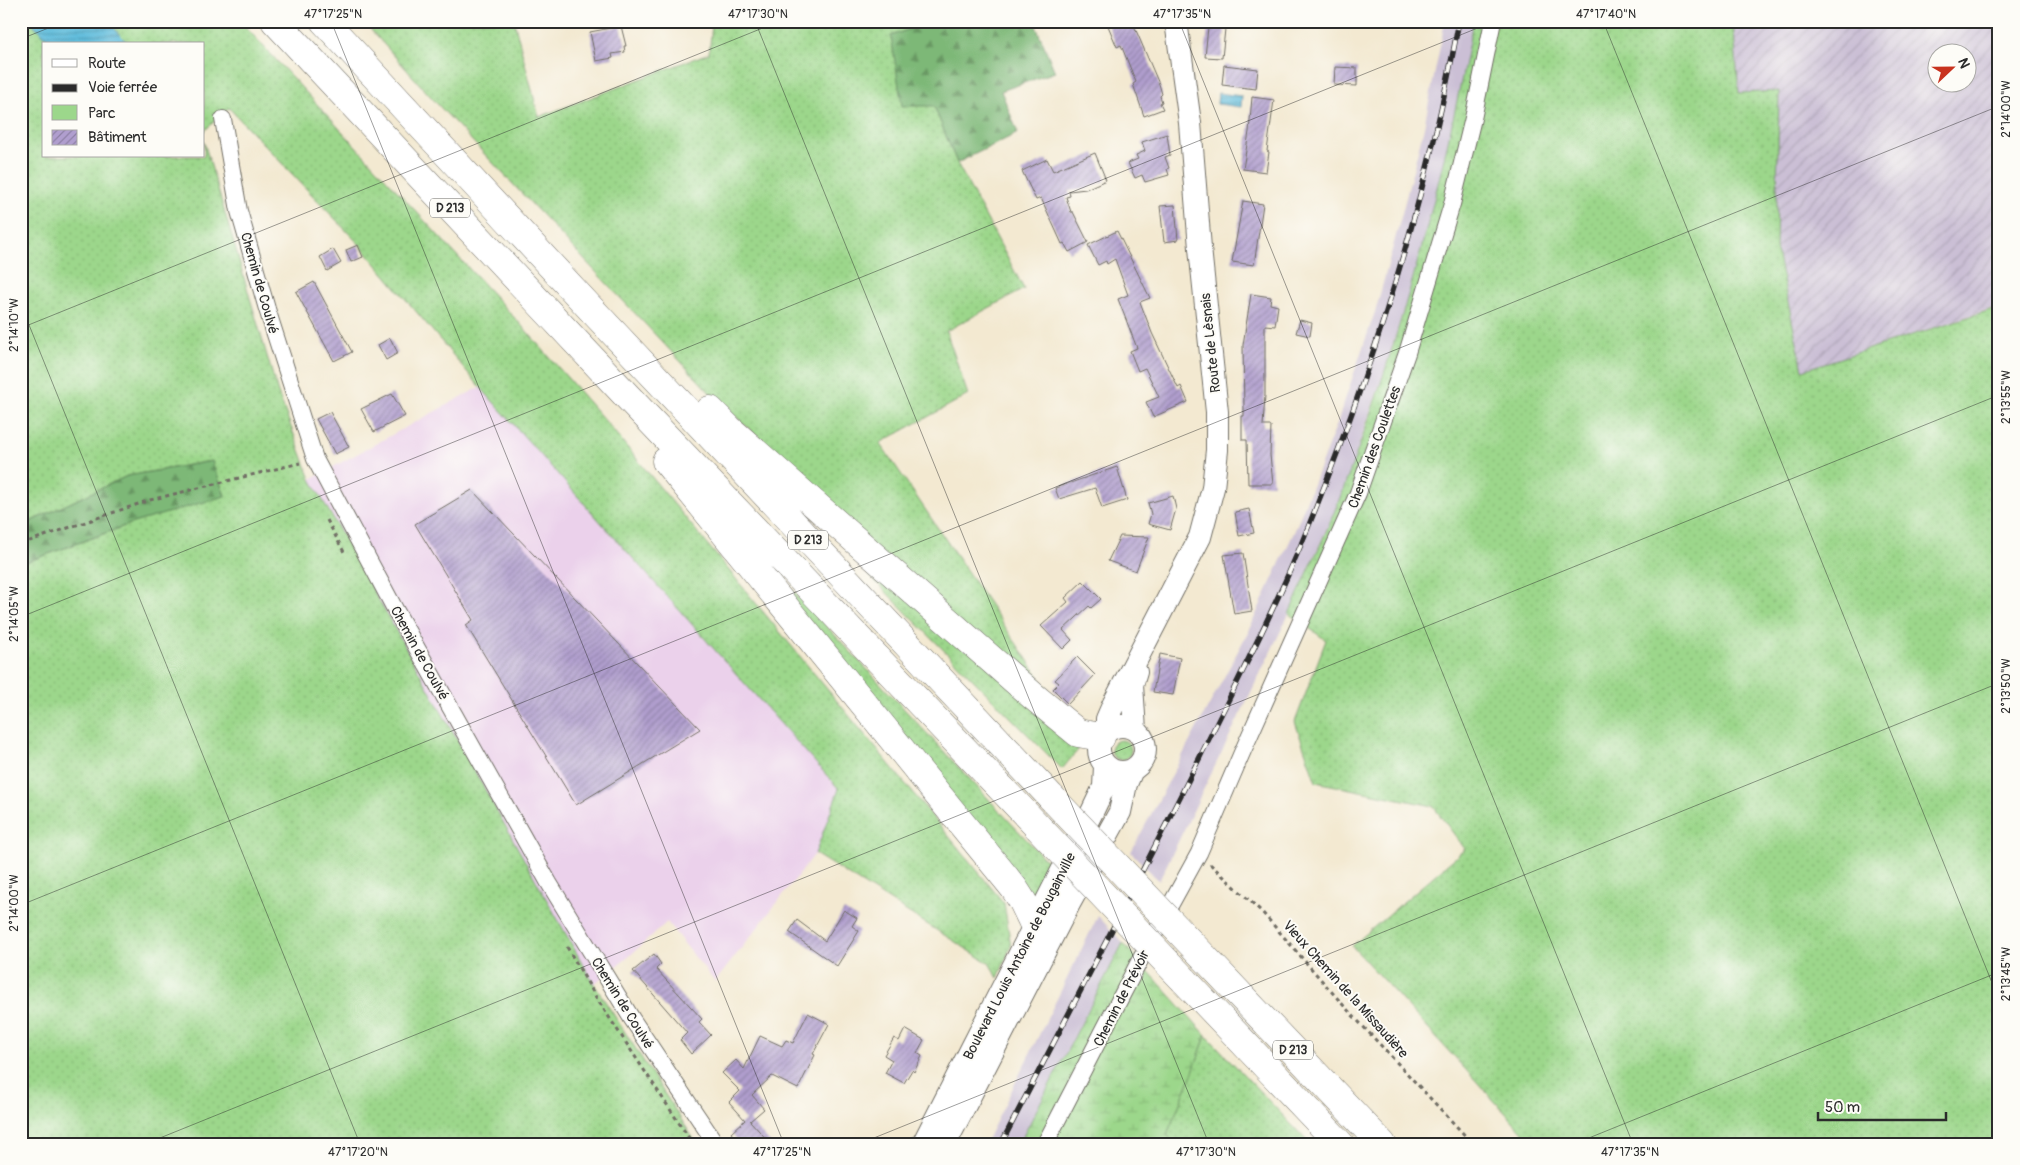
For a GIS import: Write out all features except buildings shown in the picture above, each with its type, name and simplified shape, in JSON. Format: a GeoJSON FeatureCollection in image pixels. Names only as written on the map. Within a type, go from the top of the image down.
{"type":"FeatureCollection","features":[{"type":"Feature","properties":{"kind":"highway","name":"D 213"},"geometry":{"type":"LineString","coordinates":[[275,21],[625,394],[1340,1144]]}},
{"type":"Feature","properties":{"kind":"highway","name":"D 213"},"geometry":{"type":"LineString","coordinates":[[324,21],[564,280],[1052,798],[1382,1144]]}},
{"type":"Feature","properties":{"kind":"highway"},"geometry":{"type":"LineString","coordinates":[[564,280],[602,301],[729,429],[1078,733],[1104,734]]}},
{"type":"Feature","properties":{"kind":"highway"},"geometry":{"type":"LineString","coordinates":[[625,394],[630,411],[642,430],[1014,888],[1034,925]]}},
{"type":"Feature","properties":{"kind":"main road","name":"Route de Lèsnais"},"geometry":{"type":"LineString","coordinates":[[1104,734],[1107,719],[1114,703],[1200,536],[1214,488],[1217,412],[1200,248],[1190,123],[1176,21]]}},
{"type":"Feature","properties":{"kind":"main road","name":"Route de Lèsnais"},"geometry":{"type":"LineString","coordinates":[[1135,730],[1132,685],[1142,651]]}},
{"type":"Feature","properties":{"kind":"main road"},"geometry":{"type":"LineString","coordinates":[[1122,726],[1135,730],[1143,740],[1145,754],[1142,761],[1132,770],[1118,773],[1105,766],[1098,752],[1104,734],[1122,726]]}},
{"type":"Feature","properties":{"kind":"main road","name":"Boulevard Louis Antoine de Bougainville"},"geometry":{"type":"LineString","coordinates":[[923,1144],[1104,787],[1105,766]]}},
{"type":"Feature","properties":{"kind":"main road","name":"Boulevard Louis Antoine de Bougainville"},"geometry":{"type":"LineString","coordinates":[[945,1144],[1069,904],[1120,812],[1126,784],[1132,770]]}},
{"type":"Feature","properties":{"kind":"street","name":"Chemin des Coulettes"},"geometry":{"type":"LineString","coordinates":[[1199,853],[1358,493],[1407,353],[1452,204],[1474,114],[1493,21]]}},
{"type":"Feature","properties":{"kind":"street","name":"Chemin de Coulvé"},"geometry":{"type":"LineString","coordinates":[[223,119],[240,211],[267,309],[315,459],[396,611],[549,883],[632,1019],[716,1144]]}},
{"type":"Feature","properties":{"kind":"street","name":"Chemin de Prévoir"},"geometry":{"type":"LineString","coordinates":[[1045,1144],[1139,962],[1199,853]]}},
{"type":"Feature","properties":{"kind":"path"},"geometry":{"type":"LineString","coordinates":[[21,544],[150,500],[315,459]]}},
{"type":"Feature","properties":{"kind":"path","name":"Vieux Chemin de la Missaudière"},"geometry":{"type":"LineString","coordinates":[[1199,853],[1262,912],[1344,1006],[1473,1144]]}},
{"type":"Feature","properties":{"kind":"shaded area"},"geometry":{"type":"Polygon","coordinates":[[[1445,21],[1473,21],[1455,116],[1424,242],[1386,366],[1343,491],[1289,614],[1159,881],[1131,852],[1247,634],[1295,530],[1336,426],[1376,309],[1401,217],[1424,127],[1445,21]]]}},
{"type":"Feature","properties":{"kind":"shaded area"},"geometry":{"type":"Polygon","coordinates":[[[1733,21],[1999,21],[1999,306],[1803,370],[1776,248],[1779,92],[1739,94],[1733,21]]]}},
{"type":"Feature","properties":{"kind":"shaded area"},"geometry":{"type":"Polygon","coordinates":[[[480,387],[839,789],[815,854],[715,982],[667,922],[625,960],[594,984],[311,479],[480,387]]]}},
{"type":"Feature","properties":{"kind":"shaded area"},"geometry":{"type":"Polygon","coordinates":[[[1098,916],[1123,943],[1019,1144],[985,1144],[1098,916]]]}},
{"type":"Feature","properties":{"kind":"green space"},"geometry":{"type":"Polygon","coordinates":[[[21,21],[240,21],[523,327],[607,423],[1004,903],[1011,946],[998,978],[989,963],[815,854],[839,789],[480,387],[359,244],[229,108],[205,130],[205,42],[42,42],[42,158],[205,158],[205,145],[278,393],[311,479],[594,984],[697,1144],[21,1144],[21,564],[133,523],[225,495],[211,461],[127,476],[21,526],[21,21]]]}},
{"type":"Feature","properties":{"kind":"green space"},"geometry":{"type":"Polygon","coordinates":[[[363,21],[514,21],[539,117],[709,53],[712,25],[720,21],[931,21],[891,36],[934,106],[957,163],[1024,289],[946,331],[968,395],[880,443],[1084,743],[1062,769],[864,570],[802,477],[716,399],[441,108],[363,21]]]}},
{"type":"Feature","properties":{"kind":"green space"},"geometry":{"type":"Polygon","coordinates":[[[931,21],[1034,21],[1055,72],[1001,91],[1018,133],[957,163],[934,106],[902,106],[891,36],[931,21]]]}},
{"type":"Feature","properties":{"kind":"green space"},"geometry":{"type":"Polygon","coordinates":[[[1473,21],[1733,21],[1739,93],[1779,91],[1776,248],[1803,370],[1999,307],[1999,1144],[1534,1144],[1352,946],[1465,849],[1433,806],[1316,782],[1295,722],[1326,640],[1289,614],[1343,490],[1384,375],[1402,317],[1434,200],[1473,21]]]}},
{"type":"Feature","properties":{"kind":"green space"},"geometry":{"type":"Polygon","coordinates":[[[212,461],[225,496],[133,523],[21,564],[21,526],[127,476],[212,461]]]}},
{"type":"Feature","properties":{"kind":"green space"},"geometry":{"type":"Polygon","coordinates":[[[771,567],[1056,871],[1046,889],[1031,894],[766,572],[771,567]]]}},
{"type":"Feature","properties":{"kind":"green space"},"geometry":{"type":"Polygon","coordinates":[[[1121,740],[1128,743],[1131,750],[1128,757],[1121,760],[1114,757],[1111,750],[1114,743],[1121,740]]]}},
{"type":"Feature","properties":{"kind":"green space"},"geometry":{"type":"Polygon","coordinates":[[[1123,943],[1206,1035],[1167,1134],[1173,1144],[1019,1144],[1123,943]]]}},
{"type":"Feature","properties":{"kind":"green space"},"geometry":{"type":"Polygon","coordinates":[[[1206,1035],[1310,1144],[1173,1144],[1167,1134],[1206,1035]]]}},
{"type":"Feature","properties":{"kind":"water"},"geometry":{"type":"Polygon","coordinates":[[[30,21],[108,21],[126,42],[50,42],[30,21]]]}},
{"type":"Feature","properties":{"kind":"water"},"geometry":{"type":"Polygon","coordinates":[[[1218,93],[1242,96],[1241,107],[1217,104],[1218,93]]]}},
{"type":"Feature","properties":{"kind":"railway"},"geometry":{"type":"LineString","coordinates":[[1001,1144],[1200,757],[1264,627],[1300,547],[1350,419],[1413,222],[1446,89],[1459,21]]}}]}
